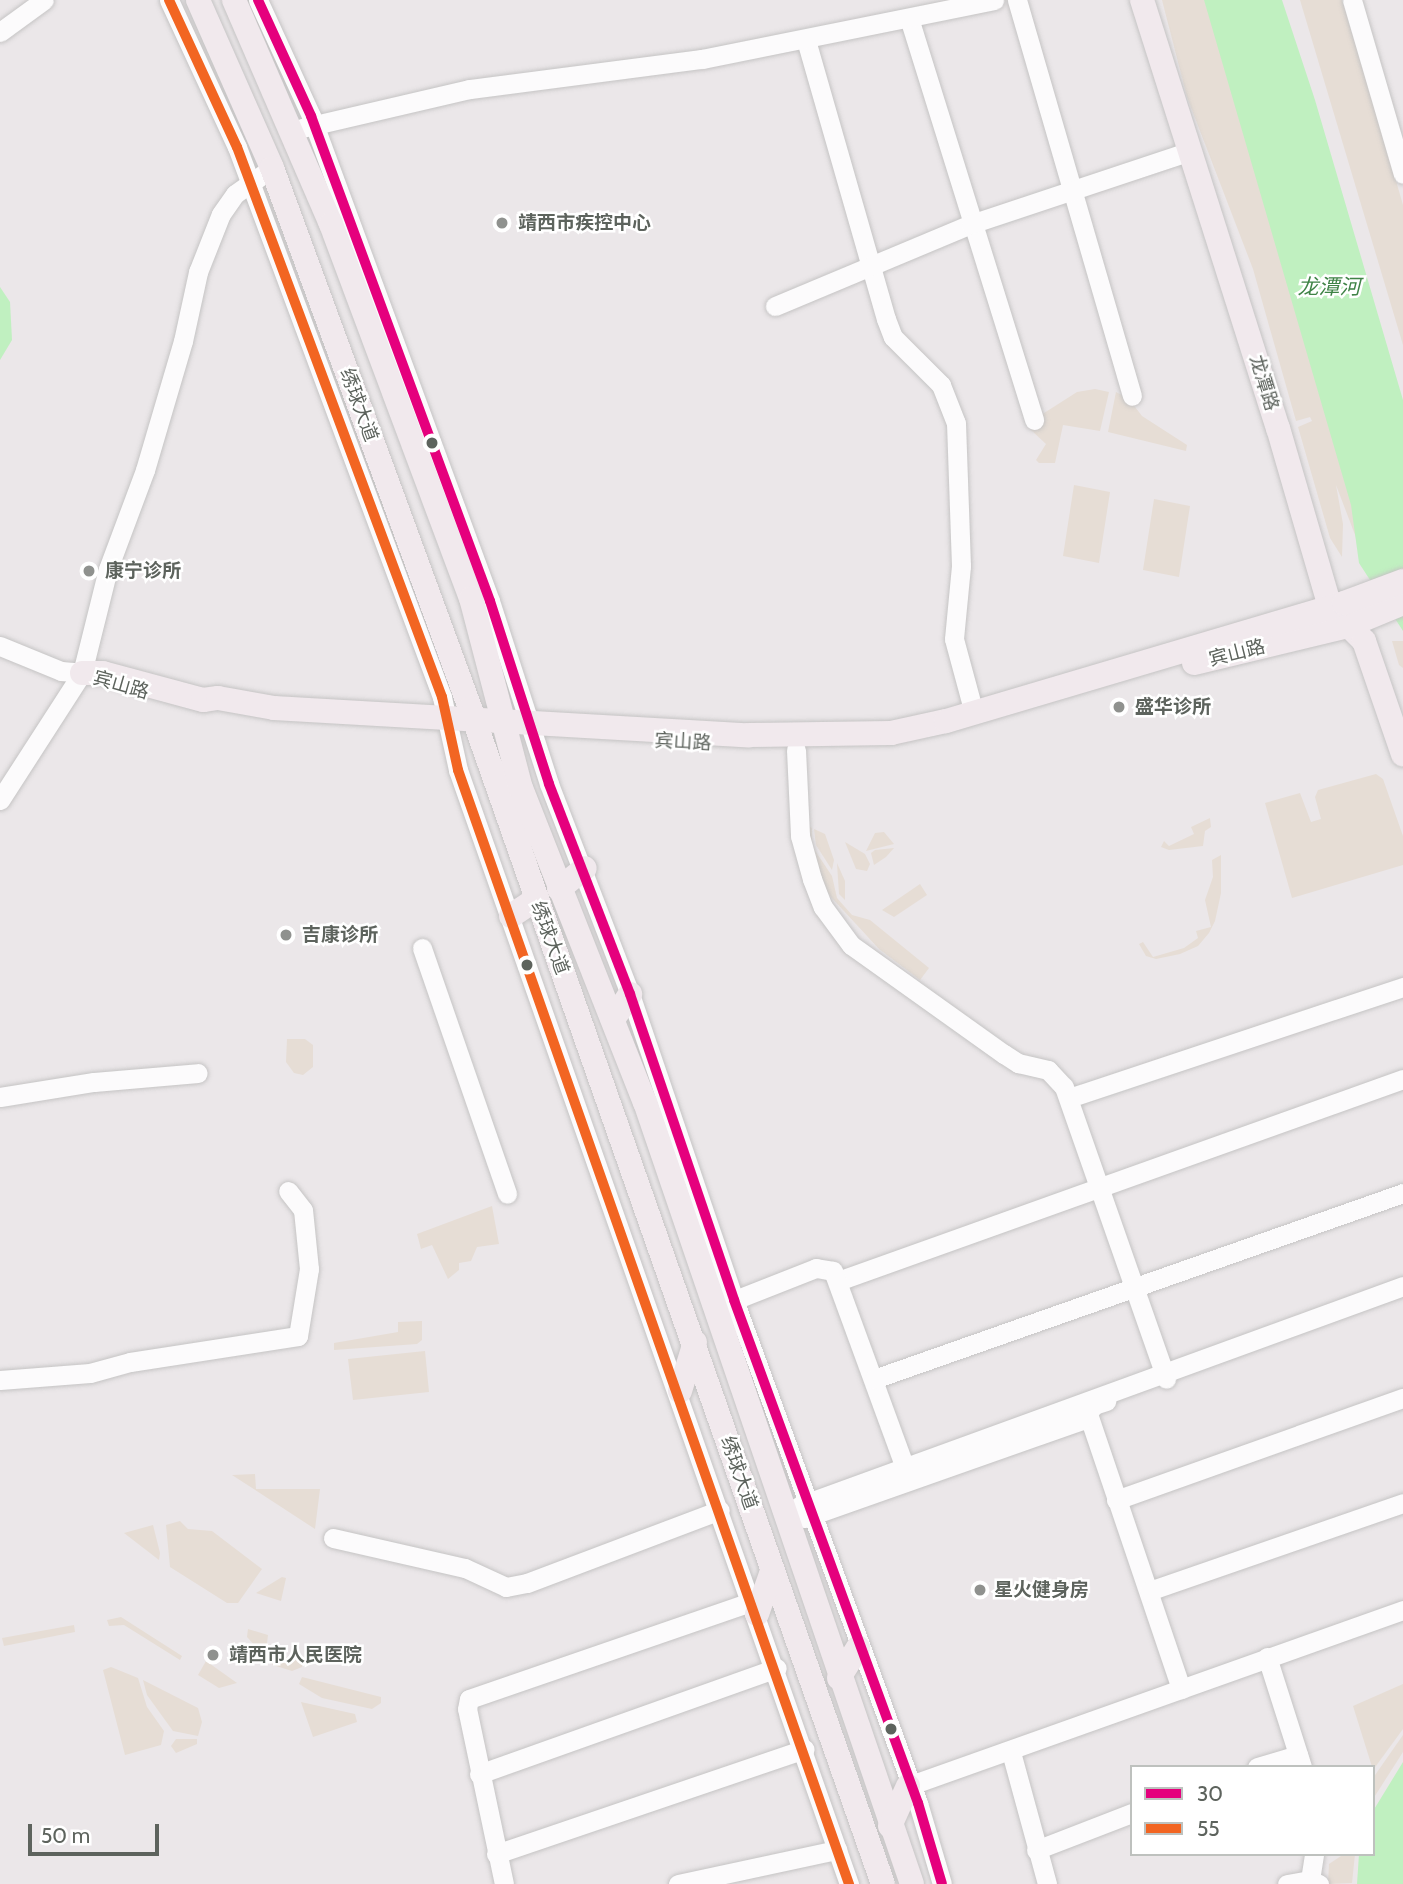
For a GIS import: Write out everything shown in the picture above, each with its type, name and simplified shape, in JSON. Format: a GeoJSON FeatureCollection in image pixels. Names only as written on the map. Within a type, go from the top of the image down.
{"type":"FeatureCollection","features":[{"type":"Feature","properties":{"kind":"main road","name":"绣球大道"},"geometry":{"type":"LineString","coordinates":[[198,0],[272,168],[476,726],[695,1342],[772,1571],[883,1884]]}},
{"type":"Feature","properties":{"kind":"main road","name":"绣球大道"},"geometry":{"type":"LineString","coordinates":[[234,0],[301,124],[383,363],[471,598],[504,727],[559,889],[614,1018],[679,1208],[724,1304],[785,1519],[912,1884]]}},
{"type":"Feature","properties":{"kind":"main road","name":"龙潭路"},"geometry":{"type":"LineString","coordinates":[[1142,0],[1191,151],[1355,611],[1374,637],[1403,721]]}},
{"type":"Feature","properties":{"kind":"main road","name":"龙潭路"},"geometry":{"type":"LineString","coordinates":[[1152,0],[1363,641],[1403,754]]}},
{"type":"Feature","properties":{"kind":"main road","name":"宾山路"},"geometry":{"type":"LineString","coordinates":[[82,673],[173,700],[274,719],[504,727],[796,750],[890,746],[972,727],[1355,611],[1403,581]]}},
{"type":"Feature","properties":{"kind":"main road","name":"宾山路"},"geometry":{"type":"LineString","coordinates":[[533,729],[797,736],[891,733],[1355,611],[1403,603]]}},
{"type":"Feature","properties":{"kind":"main road"},"geometry":{"type":"LineString","coordinates":[[559,889],[585,868]]}},
{"type":"Feature","properties":{"kind":"main road"},"geometry":{"type":"LineString","coordinates":[[511,916],[536,899]]}},
{"type":"Feature","properties":{"kind":"main road"},"geometry":{"type":"LineString","coordinates":[[614,1018],[630,993]]}},
{"type":"Feature","properties":{"kind":"main road"},"geometry":{"type":"LineString","coordinates":[[679,1208],[694,1186]]}},
{"type":"Feature","properties":{"kind":"main road"},"geometry":{"type":"LineString","coordinates":[[680,1391],[695,1342]]}},
{"type":"Feature","properties":{"kind":"main road"},"geometry":{"type":"LineString","coordinates":[[755,1607],[772,1571]]}},
{"type":"Feature","properties":{"kind":"main road"},"geometry":{"type":"LineString","coordinates":[[839,1678],[858,1648]]}},
{"type":"Feature","properties":{"kind":"main road"},"geometry":{"type":"LineString","coordinates":[[890,1826],[908,1786]]}},
{"type":"Feature","properties":{"kind":"street"},"geometry":{"type":"LineString","coordinates":[[0,32],[44,0]]}},
{"type":"Feature","properties":{"kind":"street"},"geometry":{"type":"LineString","coordinates":[[169,0],[237,147],[337,416],[777,1668],[849,1884]]}},
{"type":"Feature","properties":{"kind":"street"},"geometry":{"type":"LineString","coordinates":[[258,0],[301,124],[391,335],[585,868],[694,1186],[724,1304],[811,1508],[908,1786],[918,1803],[942,1884]]}},
{"type":"Feature","properties":{"kind":"street"},"geometry":{"type":"LineString","coordinates":[[301,124],[481,81],[727,50],[966,0]]}},
{"type":"Feature","properties":{"kind":"street"},"geometry":{"type":"LineString","coordinates":[[301,124],[470,89],[702,59],[993,0]]}},
{"type":"Feature","properties":{"kind":"street"},"geometry":{"type":"LineString","coordinates":[[1017,0],[1132,396]]}},
{"type":"Feature","properties":{"kind":"street"},"geometry":{"type":"LineString","coordinates":[[1352,0],[1403,174]]}},
{"type":"Feature","properties":{"kind":"street"},"geometry":{"type":"LineString","coordinates":[[909,18],[1034,420]]}},
{"type":"Feature","properties":{"kind":"street"},"geometry":{"type":"LineString","coordinates":[[806,40],[893,337],[941,385],[956,423],[961,566],[954,639],[974,712]]}},
{"type":"Feature","properties":{"kind":"street"},"geometry":{"type":"LineString","coordinates":[[237,147],[242,101]]}},
{"type":"Feature","properties":{"kind":"street"},"geometry":{"type":"LineString","coordinates":[[775,306],[971,224],[1191,151]]}},
{"type":"Feature","properties":{"kind":"street"},"geometry":{"type":"LineString","coordinates":[[0,800],[82,673],[108,569],[145,470],[183,341],[198,272],[221,214],[235,194],[272,168]]}},
{"type":"Feature","properties":{"kind":"street"},"geometry":{"type":"LineString","coordinates":[[383,363],[391,335]]}},
{"type":"Feature","properties":{"kind":"street"},"geometry":{"type":"LineString","coordinates":[[337,416],[349,378]]}},
{"type":"Feature","properties":{"kind":"street"},"geometry":{"type":"LineString","coordinates":[[0,646],[61,671],[82,673]]}},
{"type":"Feature","properties":{"kind":"street"},"geometry":{"type":"LineString","coordinates":[[796,750],[800,836],[812,879],[823,907],[851,945],[1011,1059],[1048,1070],[1069,1098],[1165,1376]]}},
{"type":"Feature","properties":{"kind":"street"},"geometry":{"type":"LineString","coordinates":[[422,948],[508,1194]]}},
{"type":"Feature","properties":{"kind":"street"},"geometry":{"type":"LineString","coordinates":[[1069,1098],[1403,987]]}},
{"type":"Feature","properties":{"kind":"street"},"geometry":{"type":"LineString","coordinates":[[0,1097],[94,1082],[198,1073]]}},
{"type":"Feature","properties":{"kind":"street"},"geometry":{"type":"LineString","coordinates":[[838,1281],[1097,1185],[1403,1079]]}},
{"type":"Feature","properties":{"kind":"street"},"geometry":{"type":"LineString","coordinates":[[0,1380],[90,1373],[130,1362],[298,1336],[309,1269],[303,1210],[289,1191]]}},
{"type":"Feature","properties":{"kind":"street"},"geometry":{"type":"LineString","coordinates":[[874,1379],[1133,1286],[1403,1194]]}},
{"type":"Feature","properties":{"kind":"street"},"geometry":{"type":"LineString","coordinates":[[724,1304],[816,1268],[828,1268],[838,1281],[907,1474]]}},
{"type":"Feature","properties":{"kind":"street"},"geometry":{"type":"LineString","coordinates":[[785,1519],[1403,1286]]}},
{"type":"Feature","properties":{"kind":"street"},"geometry":{"type":"LineString","coordinates":[[1165,1376],[1403,1296]]}},
{"type":"Feature","properties":{"kind":"street"},"geometry":{"type":"LineString","coordinates":[[1116,1500],[1403,1398]]}},
{"type":"Feature","properties":{"kind":"street"},"geometry":{"type":"LineString","coordinates":[[1086,1407],[1181,1689]]}},
{"type":"Feature","properties":{"kind":"street"},"geometry":{"type":"LineString","coordinates":[[1149,1591],[1403,1503]]}},
{"type":"Feature","properties":{"kind":"street"},"geometry":{"type":"LineString","coordinates":[[333,1538],[465,1568],[506,1587],[527,1583],[720,1510]]}},
{"type":"Feature","properties":{"kind":"street"},"geometry":{"type":"LineString","coordinates":[[504,1884],[467,1709],[473,1696],[755,1607]]}},
{"type":"Feature","properties":{"kind":"street"},"geometry":{"type":"LineString","coordinates":[[908,1786],[1010,1752],[1403,1610]]}},
{"type":"Feature","properties":{"kind":"street"},"geometry":{"type":"LineString","coordinates":[[1268,1657],[1300,1761],[1271,1765]]}},
{"type":"Feature","properties":{"kind":"street"},"geometry":{"type":"LineString","coordinates":[[479,1774],[777,1668]]}},
{"type":"Feature","properties":{"kind":"street"},"geometry":{"type":"LineString","coordinates":[[496,1854],[805,1749]]}},
{"type":"Feature","properties":{"kind":"street"},"geometry":{"type":"LineString","coordinates":[[1010,1752],[1046,1884]]}},
{"type":"Feature","properties":{"kind":"street"},"geometry":{"type":"LineString","coordinates":[[1036,1850],[1130,1814]]}},
{"type":"Feature","properties":{"kind":"street"},"geometry":{"type":"LineString","coordinates":[[678,1884],[837,1850]]}},
{"type":"Feature","properties":{"kind":"street"},"geometry":{"type":"LineString","coordinates":[[1287,1884],[1314,1882],[1314,1856]]}},
{"type":"Feature","properties":{"kind":"shaded area"},"geometry":{"type":"Polygon","coordinates":[[[1162,0],[1279,0],[1365,561],[1336,485],[1343,524],[1342,557],[1330,538],[1298,427],[1312,421],[1310,417],[1296,421],[1253,269],[1187,97],[1162,0]]]}},
{"type":"Feature","properties":{"kind":"shaded area"},"geometry":{"type":"Polygon","coordinates":[[[1300,0],[1342,0],[1384,139],[1403,205],[1403,345],[1300,0]]]}},
{"type":"Feature","properties":{"kind":"shaded area"},"geometry":{"type":"Polygon","coordinates":[[[1095,389],[1109,392],[1100,431],[1063,425],[1055,463],[1039,463],[1036,460],[1046,444],[1031,430],[1041,415],[1077,392],[1095,389]]]}},
{"type":"Feature","properties":{"kind":"shaded area"},"geometry":{"type":"Polygon","coordinates":[[[1116,392],[1129,399],[1142,416],[1187,445],[1186,451],[1108,432],[1116,392]]]}},
{"type":"Feature","properties":{"kind":"shaded area"},"geometry":{"type":"Polygon","coordinates":[[[1074,485],[1110,492],[1099,563],[1063,556],[1074,485]]]}},
{"type":"Feature","properties":{"kind":"shaded area"},"geometry":{"type":"Polygon","coordinates":[[[1154,499],[1190,506],[1179,577],[1143,570],[1154,499]]]}},
{"type":"Feature","properties":{"kind":"shaded area"},"geometry":{"type":"Polygon","coordinates":[[[1392,641],[1403,641],[1403,668],[1399,665],[1392,641]]]}},
{"type":"Feature","properties":{"kind":"shaded area"},"geometry":{"type":"Polygon","coordinates":[[[1376,774],[1383,779],[1403,836],[1403,865],[1292,898],[1265,803],[1300,793],[1311,822],[1321,819],[1315,797],[1318,790],[1376,774]]]}},
{"type":"Feature","properties":{"kind":"shaded area"},"geometry":{"type":"Polygon","coordinates":[[[1210,818],[1211,827],[1205,831],[1203,846],[1169,850],[1161,847],[1164,841],[1169,846],[1194,834],[1191,827],[1210,818]]]}},
{"type":"Feature","properties":{"kind":"shaded area"},"geometry":{"type":"Polygon","coordinates":[[[806,824],[812,828],[812,846],[832,876],[837,898],[852,915],[870,920],[929,968],[920,980],[879,949],[831,897],[822,884],[806,824]]]}},
{"type":"Feature","properties":{"kind":"shaded area"},"geometry":{"type":"Polygon","coordinates":[[[814,829],[825,834],[834,860],[832,870],[816,845],[814,829]]]}},
{"type":"Feature","properties":{"kind":"shaded area"},"geometry":{"type":"Polygon","coordinates":[[[884,832],[894,844],[866,851],[875,833],[884,832]]]}},
{"type":"Feature","properties":{"kind":"shaded area"},"geometry":{"type":"Polygon","coordinates":[[[845,842],[865,854],[870,864],[867,871],[856,869],[845,842]]]}},
{"type":"Feature","properties":{"kind":"shaded area"},"geometry":{"type":"Polygon","coordinates":[[[894,848],[886,857],[874,865],[871,853],[894,848]]]}},
{"type":"Feature","properties":{"kind":"shaded area"},"geometry":{"type":"Polygon","coordinates":[[[1221,855],[1221,893],[1215,921],[1209,933],[1198,946],[1180,954],[1156,959],[1146,956],[1139,944],[1143,942],[1153,957],[1184,948],[1198,938],[1196,931],[1211,927],[1205,900],[1213,877],[1212,860],[1221,855]]]}},
{"type":"Feature","properties":{"kind":"shaded area"},"geometry":{"type":"Polygon","coordinates":[[[837,863],[845,881],[845,900],[839,894],[837,863]]]}},
{"type":"Feature","properties":{"kind":"shaded area"},"geometry":{"type":"Polygon","coordinates":[[[920,884],[927,895],[894,917],[882,910],[920,884]]]}},
{"type":"Feature","properties":{"kind":"shaded area"},"geometry":{"type":"Polygon","coordinates":[[[287,1039],[305,1039],[313,1045],[313,1067],[303,1075],[294,1073],[286,1062],[287,1039]]]}},
{"type":"Feature","properties":{"kind":"shaded area"},"geometry":{"type":"Polygon","coordinates":[[[492,1206],[499,1244],[477,1247],[471,1261],[459,1263],[459,1270],[448,1279],[432,1245],[421,1249],[417,1234],[492,1206]]]}},
{"type":"Feature","properties":{"kind":"shaded area"},"geometry":{"type":"Polygon","coordinates":[[[422,1321],[422,1340],[417,1344],[334,1350],[334,1343],[398,1332],[398,1322],[422,1321]]]}},
{"type":"Feature","properties":{"kind":"shaded area"},"geometry":{"type":"Polygon","coordinates":[[[425,1351],[429,1392],[353,1400],[348,1359],[425,1351]]]}},
{"type":"Feature","properties":{"kind":"shaded area"},"geometry":{"type":"Polygon","coordinates":[[[255,1474],[256,1489],[320,1489],[315,1529],[232,1475],[255,1474]]]}},
{"type":"Feature","properties":{"kind":"shaded area"},"geometry":{"type":"Polygon","coordinates":[[[180,1521],[188,1529],[212,1531],[262,1569],[238,1603],[227,1603],[170,1567],[166,1525],[180,1521]]]}},
{"type":"Feature","properties":{"kind":"shaded area"},"geometry":{"type":"Polygon","coordinates":[[[153,1525],[160,1553],[159,1560],[124,1533],[153,1525]]]}},
{"type":"Feature","properties":{"kind":"shaded area"},"geometry":{"type":"Polygon","coordinates":[[[282,1577],[286,1578],[281,1601],[256,1593],[282,1577]]]}},
{"type":"Feature","properties":{"kind":"shaded area"},"geometry":{"type":"Polygon","coordinates":[[[121,1617],[182,1656],[180,1660],[124,1625],[109,1626],[107,1620],[121,1617]]]}},
{"type":"Feature","properties":{"kind":"shaded area"},"geometry":{"type":"Polygon","coordinates":[[[74,1625],[75,1632],[4,1646],[2,1638],[74,1625]]]}},
{"type":"Feature","properties":{"kind":"shaded area"},"geometry":{"type":"Polygon","coordinates":[[[248,1629],[268,1635],[267,1643],[281,1657],[303,1657],[302,1667],[292,1671],[273,1665],[247,1637],[248,1629]]]}},
{"type":"Feature","properties":{"kind":"shaded area"},"geometry":{"type":"Polygon","coordinates":[[[206,1661],[237,1683],[219,1688],[198,1675],[206,1661]]]}},
{"type":"Feature","properties":{"kind":"shaded area"},"geometry":{"type":"Polygon","coordinates":[[[111,1667],[138,1678],[147,1707],[164,1731],[161,1745],[125,1755],[103,1670],[111,1667]]]}},
{"type":"Feature","properties":{"kind":"shaded area"},"geometry":{"type":"Polygon","coordinates":[[[302,1677],[381,1697],[381,1703],[372,1709],[322,1698],[299,1684],[302,1677]]]}},
{"type":"Feature","properties":{"kind":"shaded area"},"geometry":{"type":"Polygon","coordinates":[[[143,1680],[198,1708],[202,1722],[198,1736],[173,1731],[147,1695],[143,1680]]]}},
{"type":"Feature","properties":{"kind":"shaded area"},"geometry":{"type":"Polygon","coordinates":[[[1403,1684],[1403,1729],[1375,1767],[1371,1765],[1353,1706],[1403,1684]]]}},
{"type":"Feature","properties":{"kind":"shaded area"},"geometry":{"type":"Polygon","coordinates":[[[301,1702],[355,1714],[357,1722],[313,1737],[301,1702]]]}},
{"type":"Feature","properties":{"kind":"shaded area"},"geometry":{"type":"Polygon","coordinates":[[[1403,1735],[1403,1752],[1375,1796],[1375,1775],[1403,1735]]]}},
{"type":"Feature","properties":{"kind":"shaded area"},"geometry":{"type":"Polygon","coordinates":[[[176,1739],[197,1739],[197,1744],[176,1753],[171,1746],[176,1739]]]}},
{"type":"Feature","properties":{"kind":"shaded area"},"geometry":{"type":"Polygon","coordinates":[[[1341,1856],[1355,1856],[1352,1883],[1328,1884],[1329,1864],[1341,1856]]]}},
{"type":"Feature","properties":{"kind":"water","name":"龙潭河"},"geometry":{"type":"Polygon","coordinates":[[[1204,0],[1282,0],[1315,100],[1403,400],[1403,631],[1359,563],[1351,505],[1204,0]]]}},
{"type":"Feature","properties":{"kind":"water"},"geometry":{"type":"Polygon","coordinates":[[[0,287],[10,302],[12,340],[0,360],[0,287]]]}},
{"type":"Feature","properties":{"kind":"water"},"geometry":{"type":"Polygon","coordinates":[[[1403,1762],[1403,1884],[1357,1884],[1359,1856],[1375,1856],[1375,1808],[1403,1762]]]}},
{"type":"Feature","properties":{"kind":"transit line","name":"55"},"geometry":{"type":"LineString","coordinates":[[169,0],[237,147],[442,697],[458,770],[849,1884]]}},
{"type":"Feature","properties":{"kind":"transit line","name":"30"},"geometry":{"type":"LineString","coordinates":[[258,0],[311,116],[490,601],[549,784],[630,994],[734,1300],[918,1803],[942,1884]]}},
{"type":"Feature","properties":{"kind":"place","name":"靖西市疾控中心"},"geometry":{"type":"Point","coordinates":[502,223]}},
{"type":"Feature","properties":{"kind":"place","name":"康宁诊所"},"geometry":{"type":"Point","coordinates":[89,571]}},
{"type":"Feature","properties":{"kind":"place","name":"盛华诊所"},"geometry":{"type":"Point","coordinates":[1119,707]}},
{"type":"Feature","properties":{"kind":"place","name":"吉康诊所"},"geometry":{"type":"Point","coordinates":[286,935]}},
{"type":"Feature","properties":{"kind":"place","name":"星火健身房"},"geometry":{"type":"Point","coordinates":[980,1590]}},
{"type":"Feature","properties":{"kind":"place","name":"靖西市人民医院"},"geometry":{"type":"Point","coordinates":[213,1655]}}]}
